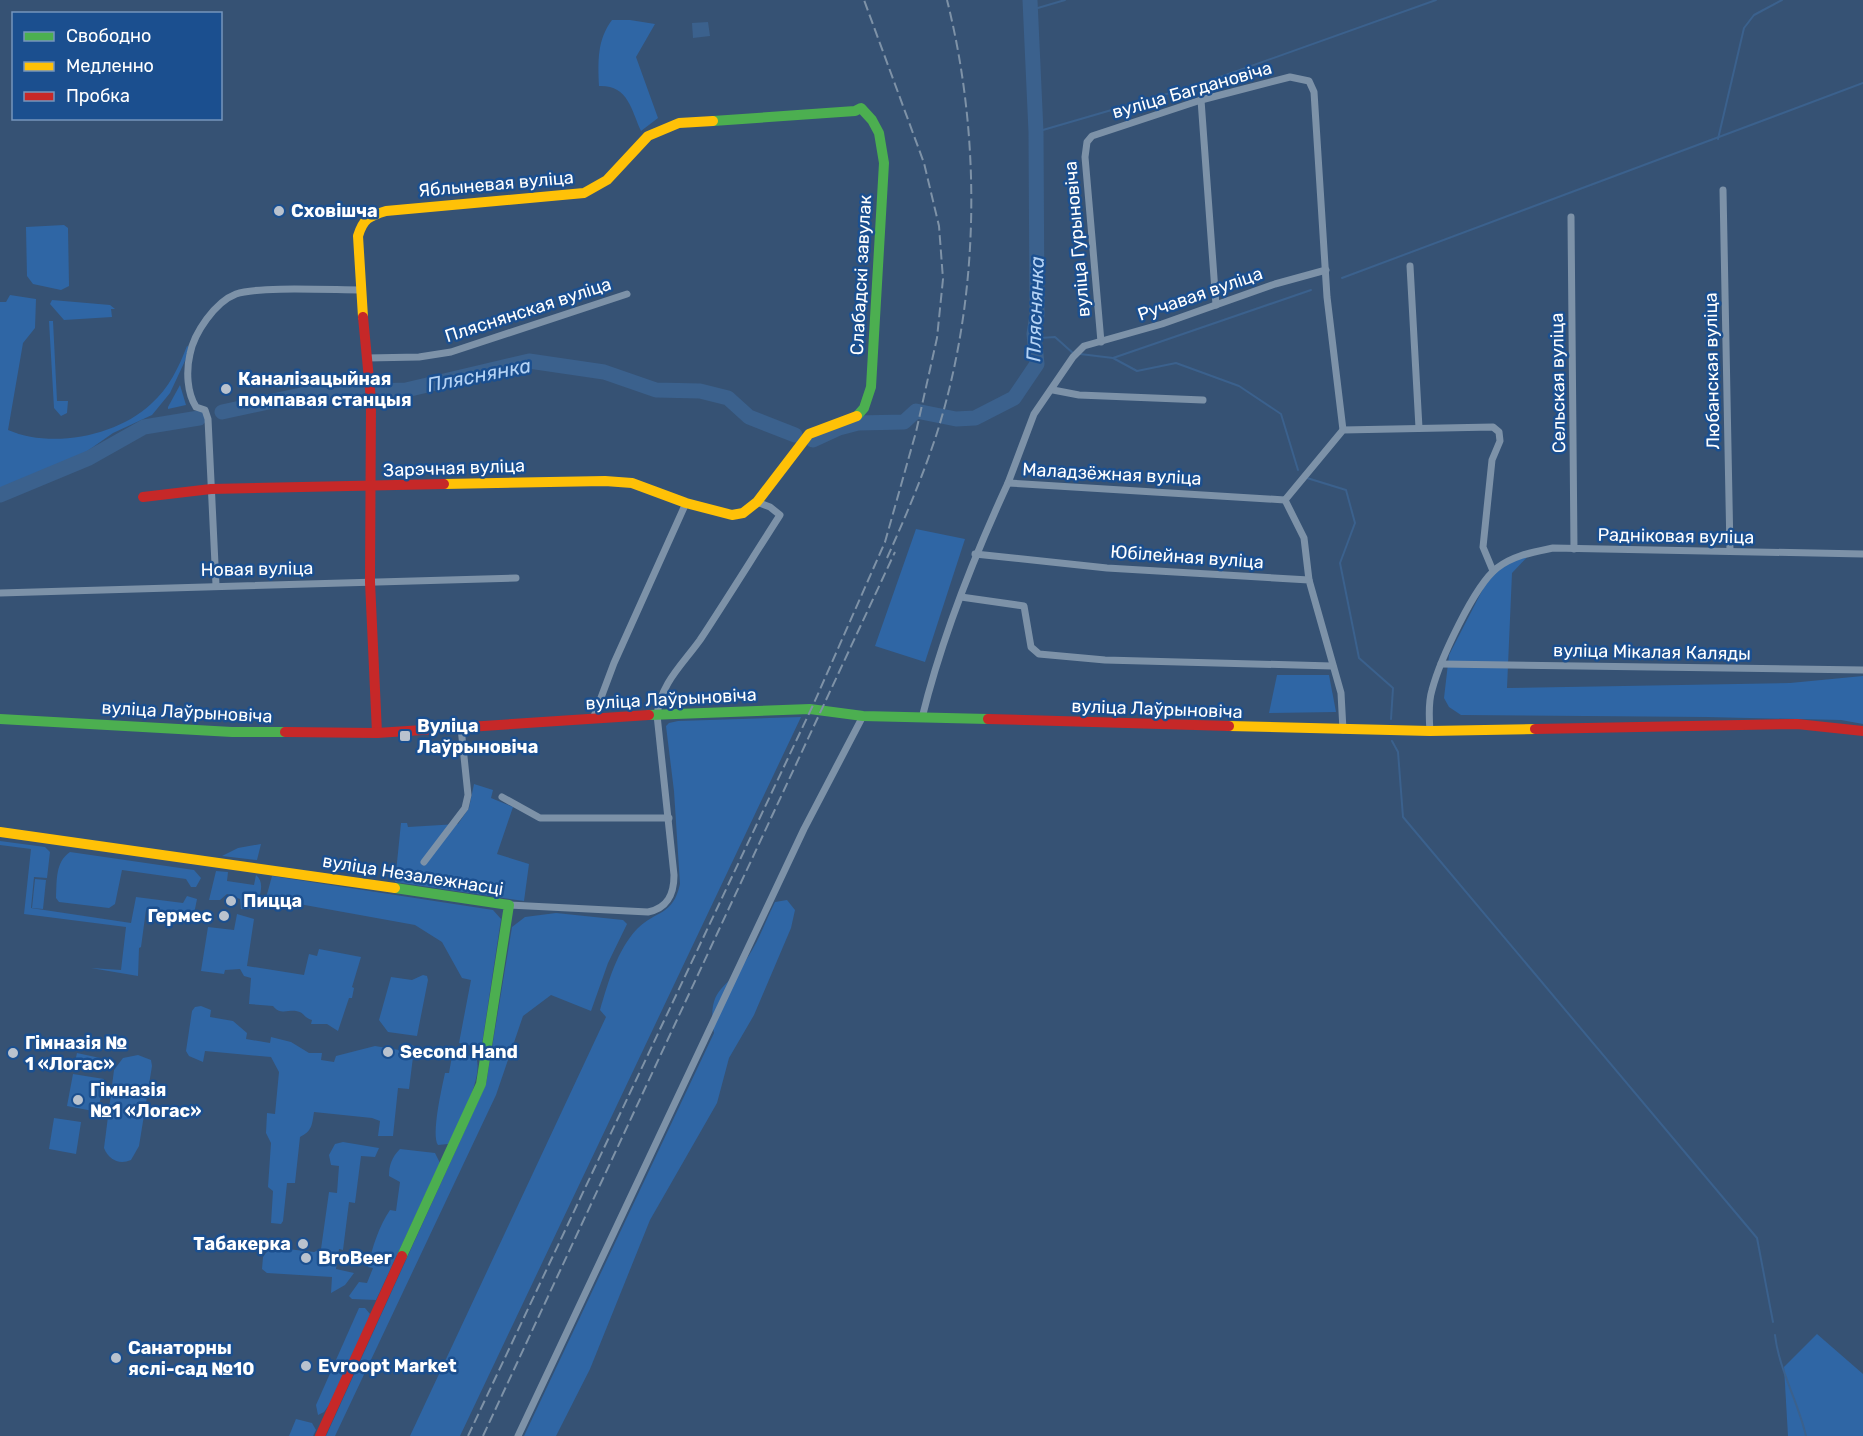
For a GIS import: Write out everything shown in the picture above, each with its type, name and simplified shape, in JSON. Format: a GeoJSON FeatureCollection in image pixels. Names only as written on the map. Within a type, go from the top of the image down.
{"type":"FeatureCollection","features":[{"type":"Feature","properties":{"kind":"main road","name":"Яблыневая вуліца"},"geometry":{"type":"LineString","coordinates":[[377,733],[370,582],[371,400],[360,290],[358,236],[361,225],[373,214],[584,193],[607,180],[648,136],[679,123],[855,111],[861,108],[871,118]]}},
{"type":"Feature","properties":{"kind":"main road","name":"Слабадскі завулак"},"geometry":{"type":"LineString","coordinates":[[757,502],[809,434],[843,424],[856,417],[864,408],[872,378],[884,164],[880,135],[871,118]]}},
{"type":"Feature","properties":{"kind":"main road","name":"Зарэчная вуліца"},"geometry":{"type":"LineString","coordinates":[[143,497],[211,489],[618,481],[632,483],[686,503],[732,515],[743,513],[757,502]]}},
{"type":"Feature","properties":{"kind":"main road","name":"вуліца Лаўрыновіча"},"geometry":{"type":"LineString","coordinates":[[0,719],[232,732],[377,733],[657,715],[810,709],[863,716],[1343,730],[1430,731],[1797,724],[1863,731]]}},
{"type":"Feature","properties":{"kind":"main road","name":"вуліца Незалежнасці"},"geometry":{"type":"LineString","coordinates":[[0,832],[269,868],[509,906],[481,1084],[320,1436]]}},
{"type":"Feature","properties":{"kind":"street","name":"вуліца Багдановіча"},"geometry":{"type":"LineString","coordinates":[[1092,136],[1201,100],[1290,77],[1309,81],[1314,92],[1326,270]]}},
{"type":"Feature","properties":{"kind":"street"},"geometry":{"type":"LineString","coordinates":[[1201,100],[1216,305]]}},
{"type":"Feature","properties":{"kind":"street","name":"вуліца Гурыновіча"},"geometry":{"type":"LineString","coordinates":[[1092,136],[1087,142],[1085,158],[1101,342]]}},
{"type":"Feature","properties":{"kind":"street","name":"Любанская вуліца"},"geometry":{"type":"LineString","coordinates":[[1724,190],[1730,551]]}},
{"type":"Feature","properties":{"kind":"street","name":"Сельская вуліца"},"geometry":{"type":"LineString","coordinates":[[1571,217],[1574,549]]}},
{"type":"Feature","properties":{"kind":"street"},"geometry":{"type":"LineString","coordinates":[[1410,266],[1419,428]]}},
{"type":"Feature","properties":{"kind":"street"},"geometry":{"type":"LineString","coordinates":[[1326,270],[1343,429],[1285,500],[1304,538],[1309,580],[1341,693],[1343,730]]}},
{"type":"Feature","properties":{"kind":"street","name":"Ручавая вуліца"},"geometry":{"type":"LineString","coordinates":[[1084,346],[1326,270]]}},
{"type":"Feature","properties":{"kind":"street"},"geometry":{"type":"LineString","coordinates":[[216,585],[208,419],[205,410],[196,408],[192,401],[187,368],[191,348],[198,334],[222,304],[233,295],[250,291],[360,290]]}},
{"type":"Feature","properties":{"kind":"street","name":"Пляснянская вуліца"},"geometry":{"type":"LineString","coordinates":[[367,358],[435,356],[457,351],[627,294]]}},
{"type":"Feature","properties":{"kind":"street","name":"Маладзёжная вуліца"},"geometry":{"type":"LineString","coordinates":[[1084,346],[1073,357],[1053,390],[1034,414],[1008,483],[1285,500]]}},
{"type":"Feature","properties":{"kind":"street"},"geometry":{"type":"LineString","coordinates":[[1053,390],[1079,395],[1203,400]]}},
{"type":"Feature","properties":{"kind":"street"},"geometry":{"type":"LineString","coordinates":[[1343,429],[1488,426],[1499,432],[1500,441],[1492,460],[1483,547],[1493,571],[1479,589],[1441,664],[1431,692],[1430,731]]}},
{"type":"Feature","properties":{"kind":"street"},"geometry":{"type":"LineString","coordinates":[[922,718],[936,660],[975,554],[1008,483]]}},
{"type":"Feature","properties":{"kind":"street"},"geometry":{"type":"LineString","coordinates":[[509,906],[648,912],[660,908],[669,899],[674,884],[657,715],[665,686],[699,641],[780,515],[770,507],[757,502]]}},
{"type":"Feature","properties":{"kind":"street"},"geometry":{"type":"LineString","coordinates":[[593,719],[614,663],[686,503]]}},
{"type":"Feature","properties":{"kind":"street","name":"Радніковая вуліца"},"geometry":{"type":"LineString","coordinates":[[1493,571],[1507,561],[1553,548],[1863,554]]}},
{"type":"Feature","properties":{"kind":"street","name":"Юбілейная вуліца"},"geometry":{"type":"LineString","coordinates":[[975,554],[1107,568],[1309,580]]}},
{"type":"Feature","properties":{"kind":"street","name":"Новая вуліца"},"geometry":{"type":"LineString","coordinates":[[0,593],[516,578]]}},
{"type":"Feature","properties":{"kind":"street"},"geometry":{"type":"LineString","coordinates":[[961,597],[1024,606],[1031,646],[1039,654],[1105,660],[1332,666]]}},
{"type":"Feature","properties":{"kind":"street","name":"вуліца Мікалая Каляды"},"geometry":{"type":"LineString","coordinates":[[1441,664],[1863,670]]}},
{"type":"Feature","properties":{"kind":"street"},"geometry":{"type":"LineString","coordinates":[[518,1436],[804,829],[863,716]]}},
{"type":"Feature","properties":{"kind":"street"},"geometry":{"type":"LineString","coordinates":[[424,862],[465,808],[468,795],[461,728]]}},
{"type":"Feature","properties":{"kind":"street"},"geometry":{"type":"LineString","coordinates":[[502,797],[540,818],[669,818]]}},
{"type":"Feature","properties":{"kind":"shaded area"},"geometry":{"type":"Polygon","coordinates":[[[612,20],[655,24],[636,57],[658,118],[641,131],[631,107],[622,94],[609,87],[599,86],[601,43],[612,20]]]}},
{"type":"Feature","properties":{"kind":"shaded area"},"geometry":{"type":"Polygon","coordinates":[[[708,22],[710,36],[693,38],[692,23],[708,22]]]}},
{"type":"Feature","properties":{"kind":"shaded area"},"geometry":{"type":"Polygon","coordinates":[[[64,225],[68,228],[69,286],[61,290],[33,284],[27,276],[26,227],[64,225]]]}},
{"type":"Feature","properties":{"kind":"shaded area"},"geometry":{"type":"Polygon","coordinates":[[[10,295],[36,299],[35,328],[23,343],[8,430],[25,436],[64,439],[102,431],[121,424],[137,415],[157,398],[173,377],[187,346],[191,348],[170,393],[152,415],[113,433],[73,461],[73,464],[0,495],[0,302],[6,302],[10,295]]]}},
{"type":"Feature","properties":{"kind":"shaded area"},"geometry":{"type":"Polygon","coordinates":[[[52,300],[110,305],[115,309],[111,309],[112,317],[64,320],[50,304],[52,300]]]}},
{"type":"Feature","properties":{"kind":"shaded area"},"geometry":{"type":"Polygon","coordinates":[[[49,321],[53,321],[57,401],[68,401],[67,413],[61,416],[54,408],[49,321]]]}},
{"type":"Feature","properties":{"kind":"shaded area"},"geometry":{"type":"Polygon","coordinates":[[[180,385],[186,405],[168,409],[168,407],[180,385]]]}},
{"type":"Feature","properties":{"kind":"shaded area"},"geometry":{"type":"Polygon","coordinates":[[[916,529],[965,539],[925,662],[875,646],[916,529]]]}},
{"type":"Feature","properties":{"kind":"shaded area"},"geometry":{"type":"Polygon","coordinates":[[[1533,551],[1512,573],[1507,688],[1790,683],[1863,676],[1863,724],[1841,720],[1707,717],[1461,715],[1449,707],[1444,698],[1449,655],[1485,585],[1502,565],[1533,551]]]}},
{"type":"Feature","properties":{"kind":"shaded area"},"geometry":{"type":"Polygon","coordinates":[[[1277,675],[1329,675],[1336,712],[1269,713],[1277,675]]]}},
{"type":"Feature","properties":{"kind":"shaded area"},"geometry":{"type":"Polygon","coordinates":[[[801,717],[460,1436],[410,1436],[606,1017],[600,1010],[619,957],[637,929],[668,907],[677,894],[680,884],[674,791],[666,726],[678,721],[801,717]]]}},
{"type":"Feature","properties":{"kind":"shaded area"},"geometry":{"type":"Polygon","coordinates":[[[474,784],[493,790],[491,798],[513,807],[497,854],[529,864],[524,901],[395,882],[401,823],[407,823],[408,827],[458,824],[469,808],[474,784]]]}},
{"type":"Feature","properties":{"kind":"shaded area"},"geometry":{"type":"Polygon","coordinates":[[[0,841],[45,847],[50,852],[47,878],[34,877],[31,908],[131,923],[136,897],[183,903],[187,896],[197,899],[193,919],[146,910],[139,948],[138,976],[91,968],[121,970],[126,927],[24,914],[31,849],[0,845],[0,841]]]}},
{"type":"Feature","properties":{"kind":"shaded area"},"geometry":{"type":"Polygon","coordinates":[[[261,844],[257,860],[222,856],[238,848],[261,844]]]}},
{"type":"Feature","properties":{"kind":"shaded area"},"geometry":{"type":"Polygon","coordinates":[[[70,852],[194,870],[201,878],[196,887],[191,887],[186,879],[122,870],[115,904],[109,908],[59,902],[56,898],[59,866],[70,852]]]}},
{"type":"Feature","properties":{"kind":"shaded area"},"geometry":{"type":"Polygon","coordinates":[[[216,871],[228,872],[227,881],[254,885],[256,875],[261,886],[255,909],[241,909],[240,899],[227,894],[220,900],[209,900],[216,871]]]}},
{"type":"Feature","properties":{"kind":"shaded area"},"geometry":{"type":"Polygon","coordinates":[[[272,876],[493,910],[501,919],[482,1044],[476,1047],[459,1043],[471,980],[462,978],[442,942],[415,925],[266,898],[272,876]]]}},
{"type":"Feature","properties":{"kind":"shaded area"},"geometry":{"type":"Polygon","coordinates":[[[35,879],[46,880],[43,909],[32,908],[35,879]]]}},
{"type":"Feature","properties":{"kind":"shaded area"},"geometry":{"type":"Polygon","coordinates":[[[787,900],[795,910],[791,928],[754,1015],[729,1058],[717,1103],[650,1220],[590,1369],[556,1436],[524,1436],[714,1033],[712,1017],[716,997],[748,957],[775,902],[787,900]]]}},
{"type":"Feature","properties":{"kind":"shaded area"},"geometry":{"type":"Polygon","coordinates":[[[556,913],[623,920],[627,924],[608,963],[591,1011],[551,995],[523,1016],[496,1095],[335,1436],[326,1436],[486,1084],[512,927],[525,917],[556,913]]]}},
{"type":"Feature","properties":{"kind":"shaded area"},"geometry":{"type":"Polygon","coordinates":[[[237,914],[254,919],[247,966],[304,975],[309,954],[317,956],[319,949],[361,957],[352,987],[354,988],[352,998],[349,998],[338,1031],[327,1024],[311,1024],[312,1020],[299,1012],[281,1011],[273,1006],[249,1004],[251,978],[244,976],[240,969],[225,970],[224,974],[201,971],[208,927],[234,930],[237,914]]]}},
{"type":"Feature","properties":{"kind":"shaded area"},"geometry":{"type":"Polygon","coordinates":[[[423,975],[427,976],[428,980],[417,1036],[388,1032],[379,1020],[391,977],[412,980],[423,975]]]}},
{"type":"Feature","properties":{"kind":"shaded area"},"geometry":{"type":"Polygon","coordinates":[[[201,1006],[211,1010],[210,1017],[233,1021],[247,1033],[246,1039],[270,1043],[271,1037],[291,1042],[309,1053],[322,1053],[321,1060],[334,1062],[336,1056],[375,1046],[399,1050],[409,1044],[426,1051],[426,1058],[413,1057],[409,1089],[398,1088],[393,1136],[378,1136],[380,1121],[372,1118],[314,1112],[311,1127],[300,1137],[295,1183],[287,1183],[281,1224],[271,1223],[273,1191],[268,1187],[271,1143],[266,1133],[267,1113],[275,1114],[279,1072],[271,1057],[205,1051],[203,1062],[189,1056],[186,1051],[192,1011],[195,1007],[201,1006]]]}},
{"type":"Feature","properties":{"kind":"shaded area"},"geometry":{"type":"Polygon","coordinates":[[[77,1053],[100,1058],[97,1072],[74,1066],[77,1053]]]}},
{"type":"Feature","properties":{"kind":"shaded area"},"geometry":{"type":"Polygon","coordinates":[[[456,1053],[476,1057],[477,1075],[470,1098],[451,1139],[448,1144],[438,1145],[436,1122],[445,1073],[449,1073],[452,1056],[456,1053]]]}},
{"type":"Feature","properties":{"kind":"shaded area"},"geometry":{"type":"Polygon","coordinates":[[[138,1055],[151,1060],[152,1066],[139,1146],[131,1160],[119,1162],[112,1158],[104,1148],[114,1070],[123,1058],[138,1055]]]}},
{"type":"Feature","properties":{"kind":"shaded area"},"geometry":{"type":"Polygon","coordinates":[[[73,1074],[104,1079],[98,1112],[67,1106],[73,1074]]]}},
{"type":"Feature","properties":{"kind":"shaded area"},"geometry":{"type":"Polygon","coordinates":[[[54,1118],[81,1122],[76,1154],[49,1149],[54,1118]]]}},
{"type":"Feature","properties":{"kind":"shaded area"},"geometry":{"type":"Polygon","coordinates":[[[343,1142],[379,1148],[375,1157],[361,1156],[355,1203],[349,1202],[343,1250],[339,1249],[336,1269],[354,1273],[345,1285],[331,1293],[332,1277],[267,1273],[262,1269],[263,1257],[270,1247],[314,1252],[321,1249],[329,1192],[337,1193],[339,1166],[331,1165],[329,1155],[335,1144],[343,1142]]]}},
{"type":"Feature","properties":{"kind":"shaded area"},"geometry":{"type":"Polygon","coordinates":[[[400,1149],[435,1153],[440,1163],[376,1300],[352,1299],[349,1296],[359,1282],[367,1283],[373,1268],[368,1267],[382,1223],[390,1210],[396,1211],[400,1182],[389,1176],[389,1172],[393,1158],[400,1149]]]}},
{"type":"Feature","properties":{"kind":"shaded area"},"geometry":{"type":"Polygon","coordinates":[[[359,1308],[365,1308],[370,1314],[367,1323],[329,1405],[324,1412],[318,1415],[316,1405],[359,1308]]]}},
{"type":"Feature","properties":{"kind":"shaded area"},"geometry":{"type":"Polygon","coordinates":[[[1817,1334],[1863,1374],[1863,1436],[1788,1436],[1784,1367],[1817,1334]]]}},
{"type":"Feature","properties":{"kind":"shaded area"},"geometry":{"type":"Polygon","coordinates":[[[296,1419],[312,1423],[316,1430],[313,1436],[289,1436],[296,1419]]]}},
{"type":"Feature","properties":{"kind":"waterway","name":"Пляснянка"},"geometry":{"type":"LineString","coordinates":[[813,440],[839,428],[858,423],[904,422],[916,411],[956,419],[975,418],[1014,398],[1037,364],[1034,334],[1037,315],[1036,132],[1030,0]]}},
{"type":"Feature","properties":{"kind":"waterway"},"geometry":{"type":"LineString","coordinates":[[1031,10],[1065,0]]}},
{"type":"Feature","properties":{"kind":"waterway"},"geometry":{"type":"LineString","coordinates":[[1209,81],[1436,0]]}},
{"type":"Feature","properties":{"kind":"waterway"},"geometry":{"type":"LineString","coordinates":[[1718,139],[1744,28],[1754,15],[1782,0]]}},
{"type":"Feature","properties":{"kind":"waterway"},"geometry":{"type":"LineString","coordinates":[[1342,278],[1863,83]]}},
{"type":"Feature","properties":{"kind":"waterway"},"geometry":{"type":"LineString","coordinates":[[1036,132],[1194,86]]}},
{"type":"Feature","properties":{"kind":"waterway"},"geometry":{"type":"LineString","coordinates":[[1113,358],[1311,290]]}},
{"type":"Feature","properties":{"kind":"waterway"},"geometry":{"type":"LineString","coordinates":[[1034,334],[1040,338],[1055,337],[1074,354]]}},
{"type":"Feature","properties":{"kind":"waterway"},"geometry":{"type":"LineString","coordinates":[[1080,354],[1113,358],[1137,371],[1176,363],[1239,386],[1281,414],[1298,470]]}},
{"type":"Feature","properties":{"kind":"waterway","name":"Пляснянка"},"geometry":{"type":"LineString","coordinates":[[222,412],[310,393],[406,390],[529,361],[604,372],[656,390],[700,391],[728,398],[749,417],[795,435]]}},
{"type":"Feature","properties":{"kind":"waterway","name":"Пляснянка"},"geometry":{"type":"LineString","coordinates":[[0,495],[89,458],[144,427],[199,418]]}},
{"type":"Feature","properties":{"kind":"waterway"},"geometry":{"type":"LineString","coordinates":[[1307,478],[1346,490],[1355,523],[1340,563],[1359,658],[1393,688],[1391,719]]}},
{"type":"Feature","properties":{"kind":"waterway"},"geometry":{"type":"LineString","coordinates":[[1392,741],[1398,752],[1403,817],[1757,1238],[1773,1322]]}},
{"type":"Feature","properties":{"kind":"waterway"},"geometry":{"type":"LineString","coordinates":[[1775,1335],[1780,1361],[1806,1436]]}},
{"type":"Feature","properties":{"kind":"railway"},"geometry":{"type":"LineString","coordinates":[[468,1436],[814,703],[885,542],[916,432],[937,338],[943,279],[939,226],[924,163],[864,0]]}},
{"type":"Feature","properties":{"kind":"railway"},"geometry":{"type":"LineString","coordinates":[[887,558],[925,467],[951,384],[968,274],[971,163],[966,107],[947,0]]}},
{"type":"Feature","properties":{"kind":"railway"},"geometry":{"type":"LineString","coordinates":[[483,1436],[895,552]]}},
{"type":"Feature","properties":{"kind":"traffic: fast"},"geometry":{"type":"LineString","coordinates":[[713,121],[855,111],[861,108],[872,120],[879,133],[884,163],[871,387],[864,408],[857,416]]}},
{"type":"Feature","properties":{"kind":"traffic: fast"},"geometry":{"type":"LineString","coordinates":[[649,715],[810,709],[863,716],[988,719]]}},
{"type":"Feature","properties":{"kind":"traffic: fast"},"geometry":{"type":"LineString","coordinates":[[0,719],[232,732],[285,732]]}},
{"type":"Feature","properties":{"kind":"traffic: fast"},"geometry":{"type":"LineString","coordinates":[[395,888],[509,905],[481,1084],[402,1256]]}},
{"type":"Feature","properties":{"kind":"traffic: slow"},"geometry":{"type":"LineString","coordinates":[[363,317],[358,236],[362,226],[371,217],[386,211],[584,193],[607,180],[648,136],[679,123],[713,121]]}},
{"type":"Feature","properties":{"kind":"traffic: slow"},"geometry":{"type":"LineString","coordinates":[[444,484],[605,481],[632,483],[686,503],[732,515],[743,513],[757,502],[809,434],[857,416]]}},
{"type":"Feature","properties":{"kind":"traffic: slow"},"geometry":{"type":"LineString","coordinates":[[1229,726],[1430,731],[1535,729]]}},
{"type":"Feature","properties":{"kind":"traffic: slow"},"geometry":{"type":"LineString","coordinates":[[0,832],[395,888]]}},
{"type":"Feature","properties":{"kind":"traffic: jam"},"geometry":{"type":"LineString","coordinates":[[363,317],[371,400],[370,582],[377,733]]}},
{"type":"Feature","properties":{"kind":"traffic: jam"},"geometry":{"type":"LineString","coordinates":[[143,497],[211,489],[444,484]]}},
{"type":"Feature","properties":{"kind":"traffic: jam"},"geometry":{"type":"LineString","coordinates":[[285,732],[377,733],[649,715]]}},
{"type":"Feature","properties":{"kind":"traffic: jam"},"geometry":{"type":"LineString","coordinates":[[988,719],[1229,726]]}},
{"type":"Feature","properties":{"kind":"traffic: jam"},"geometry":{"type":"LineString","coordinates":[[1535,729],[1797,724],[1863,731]]}},
{"type":"Feature","properties":{"kind":"traffic: jam"},"geometry":{"type":"LineString","coordinates":[[320,1436],[402,1256]]}},
{"type":"Feature","properties":{"kind":"place","name":"Сховішча"},"geometry":{"type":"Point","coordinates":[279,211]}},
{"type":"Feature","properties":{"kind":"place","name":"Каналізацыйная помпавая станцыя"},"geometry":{"type":"Point","coordinates":[226,389]}},
{"type":"Feature","properties":{"kind":"place","name":"Вуліца Лаўрыновіча"},"geometry":{"type":"Point","coordinates":[405,736]}},
{"type":"Feature","properties":{"kind":"place","name":"Пицца"},"geometry":{"type":"Point","coordinates":[231,901]}},
{"type":"Feature","properties":{"kind":"place","name":"Гермес"},"geometry":{"type":"Point","coordinates":[224,916]}},
{"type":"Feature","properties":{"kind":"place","name":"Second Hand"},"geometry":{"type":"Point","coordinates":[388,1052]}},
{"type":"Feature","properties":{"kind":"place","name":"Гімназія № 1 «Логас»"},"geometry":{"type":"Point","coordinates":[13,1053]}},
{"type":"Feature","properties":{"kind":"place","name":"Гімназія №1 «Логас»"},"geometry":{"type":"Point","coordinates":[78,1100]}},
{"type":"Feature","properties":{"kind":"place","name":"Табакерка"},"geometry":{"type":"Point","coordinates":[303,1244]}},
{"type":"Feature","properties":{"kind":"place","name":"BroBeer"},"geometry":{"type":"Point","coordinates":[306,1258]}},
{"type":"Feature","properties":{"kind":"place","name":"Санаторны яслі-сад №10"},"geometry":{"type":"Point","coordinates":[116,1358]}},
{"type":"Feature","properties":{"kind":"place","name":"Evroopt Market"},"geometry":{"type":"Point","coordinates":[306,1366]}}]}
